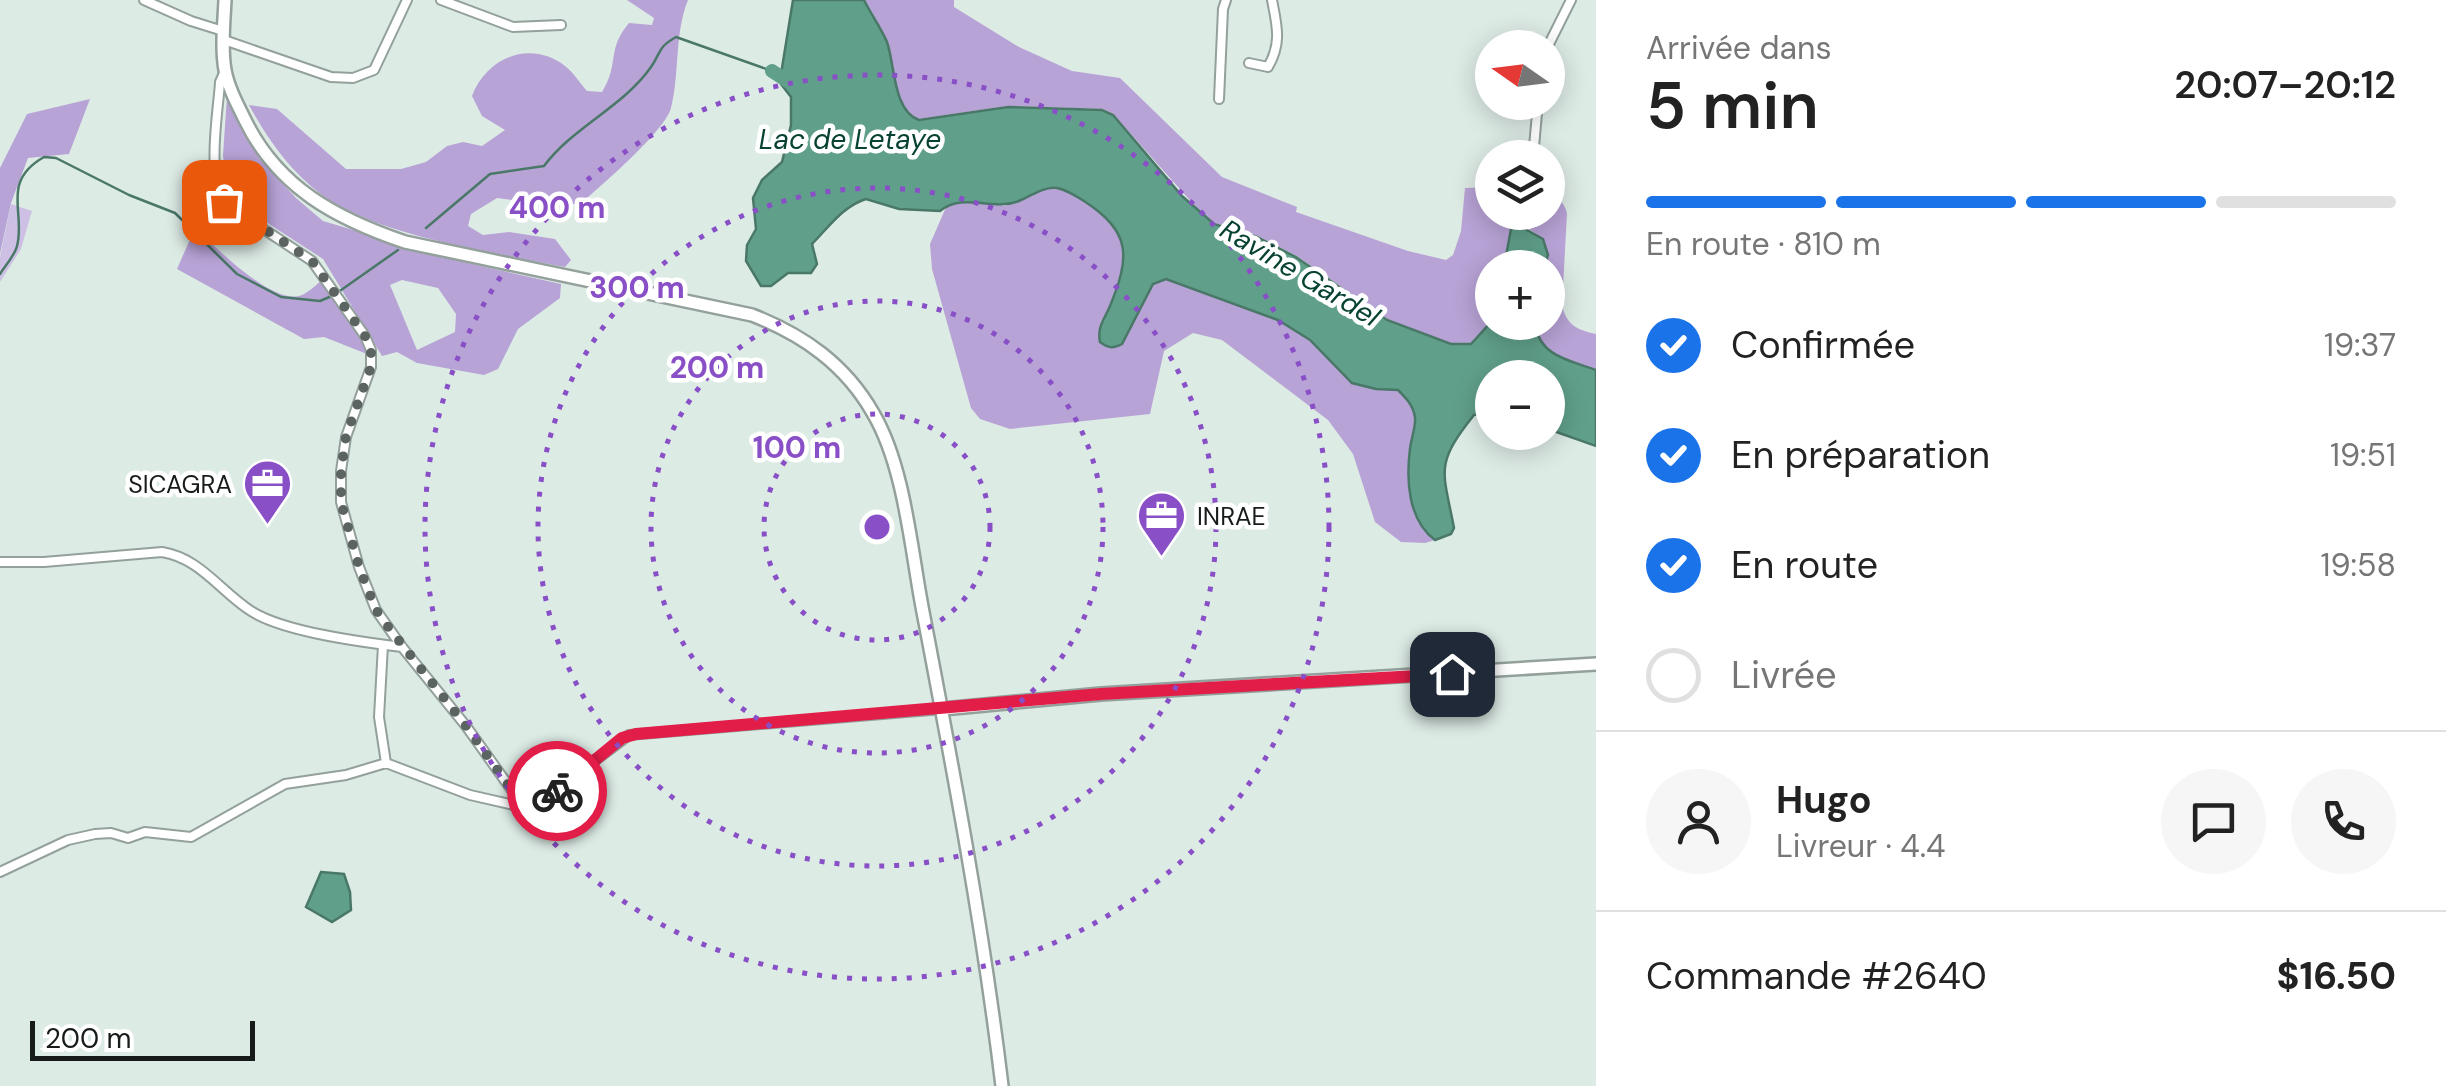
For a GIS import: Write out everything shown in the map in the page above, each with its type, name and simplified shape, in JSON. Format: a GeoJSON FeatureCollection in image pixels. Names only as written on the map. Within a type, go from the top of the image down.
{"type":"FeatureCollection","features":[{"type":"Feature","properties":{"kind":"main road"},"geometry":{"type":"LineString","coordinates":[[224,0],[225,70],[250,130],[273,165],[297,190],[328,210],[358,226],[406,242],[752,315],[800,337],[848,376],[875,415],[894,466],[943,709],[1002,1086]]}},
{"type":"Feature","properties":{"kind":"main road"},"geometry":{"type":"LineString","coordinates":[[943,709],[1101,694],[1596,664]]}},
{"type":"Feature","properties":{"kind":"street"},"geometry":{"type":"LineString","coordinates":[[144,0],[331,77],[354,78],[374,70],[406,0]]}},
{"type":"Feature","properties":{"kind":"street"},"geometry":{"type":"LineString","coordinates":[[441,0],[513,27],[561,25]]}},
{"type":"Feature","properties":{"kind":"street"},"geometry":{"type":"LineString","coordinates":[[1218,98],[1226,0]]}},
{"type":"Feature","properties":{"kind":"street"},"geometry":{"type":"LineString","coordinates":[[1249,63],[1268,67],[1277,46],[1279,32],[1272,0]]}},
{"type":"Feature","properties":{"kind":"street"},"geometry":{"type":"LineString","coordinates":[[1556,30],[1571,0]]}},
{"type":"Feature","properties":{"kind":"street"},"geometry":{"type":"LineString","coordinates":[[225,70],[220,82],[215,164],[220,197],[230,208],[312,261],[371,350],[371,367],[346,436],[341,502],[376,610],[526,810]]}},
{"type":"Feature","properties":{"kind":"street"},"geometry":{"type":"LineString","coordinates":[[0,562],[162,552],[181,555],[250,610],[273,622],[402,647]]}},
{"type":"Feature","properties":{"kind":"street"},"geometry":{"type":"LineString","coordinates":[[383,645],[378,717],[386,764]]}},
{"type":"Feature","properties":{"kind":"street"},"geometry":{"type":"LineString","coordinates":[[0,872],[68,840],[95,834],[128,838],[145,832],[191,837],[285,784],[386,764],[397,765],[448,788],[526,810],[542,804],[629,735],[943,709]]}},
{"type":"Feature","properties":{"kind":"shaded area"},"geometry":{"type":"Polygon","coordinates":[[[627,0],[688,0],[674,95],[666,118],[631,158],[580,204],[497,198],[471,214],[468,226],[483,235],[509,232],[555,239],[571,260],[565,267],[439,241],[345,209],[310,186],[290,165],[249,105],[277,109],[346,169],[401,169],[426,162],[447,146],[463,142],[482,146],[505,130],[482,116],[472,96],[488,71],[511,57],[538,54],[552,58],[568,68],[587,91],[602,92],[611,73],[615,49],[629,23],[652,25],[654,18],[627,0]]]}},
{"type":"Feature","properties":{"kind":"shaded area"},"geometry":{"type":"Polygon","coordinates":[[[865,0],[954,0],[954,7],[1019,47],[1072,71],[1120,78],[1222,177],[1297,207],[1296,212],[1408,251],[1446,260],[1453,255],[1461,231],[1465,188],[1475,188],[1475,230],[1511,230],[1507,250],[1475,250],[1475,339],[1470,344],[1451,344],[1387,319],[1297,256],[1258,236],[1215,223],[1203,215],[1113,114],[1103,109],[1008,106],[918,119],[910,114],[900,97],[881,27],[865,0]]]}},
{"type":"Feature","properties":{"kind":"shaded area"},"geometry":{"type":"Polygon","coordinates":[[[227,97],[259,158],[323,221],[458,261],[561,284],[560,298],[518,329],[498,369],[484,375],[417,363],[397,352],[382,356],[323,259],[243,207],[226,186],[223,155],[227,97]],[[402,280],[390,285],[417,350],[455,332],[456,314],[438,288],[402,280]]]}},
{"type":"Feature","properties":{"kind":"shaded area"},"geometry":{"type":"Polygon","coordinates":[[[90,99],[69,154],[28,158],[11,203],[0,254],[0,168],[27,114],[90,99]]]}},
{"type":"Feature","properties":{"kind":"shaded area"},"geometry":{"type":"Polygon","coordinates":[[[1050,185],[1075,194],[1099,210],[1123,243],[1126,256],[1101,322],[1138,314],[1153,283],[1166,279],[1278,320],[1310,339],[1352,383],[1397,390],[1409,401],[1415,417],[1409,454],[1415,516],[1435,540],[1401,542],[1375,522],[1353,454],[1328,420],[1222,340],[1193,333],[1164,351],[1150,414],[1010,429],[980,419],[971,408],[932,269],[930,244],[947,205],[963,201],[1005,206],[1050,185]]]}},
{"type":"Feature","properties":{"kind":"shaded area"},"geometry":{"type":"Polygon","coordinates":[[[11,204],[32,211],[21,249],[0,282],[0,257],[11,204]]]}},
{"type":"Feature","properties":{"kind":"shaded area"},"geometry":{"type":"Polygon","coordinates":[[[1565,209],[1567,213],[1565,250],[1545,250],[1530,230],[1565,230],[1565,209]]]}},
{"type":"Feature","properties":{"kind":"shaded area"},"geometry":{"type":"Polygon","coordinates":[[[195,228],[245,273],[276,292],[302,295],[322,280],[363,338],[367,354],[324,337],[304,339],[177,269],[195,228]]]}},
{"type":"Feature","properties":{"kind":"shaded area"},"geometry":{"type":"Polygon","coordinates":[[[1565,313],[1574,326],[1596,334],[1596,370],[1557,355],[1543,342],[1565,340],[1565,313]]]}},
{"type":"Feature","properties":{"kind":"water","name":"Lac de Letaye"},"geometry":{"type":"Polygon","coordinates":[[[793,0],[864,0],[887,42],[896,86],[910,115],[919,120],[1008,107],[1102,110],[1113,115],[1182,196],[1214,224],[1257,237],[1296,257],[1387,320],[1451,344],[1471,344],[1475,340],[1541,340],[1565,359],[1596,370],[1596,446],[1565,435],[1565,360],[1475,360],[1475,415],[1452,446],[1445,468],[1454,528],[1451,534],[1435,540],[1419,522],[1411,499],[1409,461],[1415,417],[1411,405],[1398,390],[1352,383],[1310,340],[1278,320],[1166,279],[1153,284],[1122,344],[1108,347],[1100,342],[1100,328],[1121,273],[1119,235],[1100,212],[1059,188],[1011,203],[959,203],[940,211],[899,209],[866,199],[843,212],[812,244],[817,264],[811,273],[788,273],[771,286],[761,286],[746,261],[747,245],[756,229],[753,198],[762,180],[782,162],[791,125],[791,97],[781,84],[793,0]]]}},
{"type":"Feature","properties":{"kind":"water"},"geometry":{"type":"Polygon","coordinates":[[[1511,230],[1527,230],[1543,239],[1546,250],[1507,250],[1511,230]]]}},
{"type":"Feature","properties":{"kind":"water"},"geometry":{"type":"Polygon","coordinates":[[[321,872],[344,874],[350,892],[351,910],[332,922],[306,907],[321,872]]]}},
{"type":"Feature","properties":{"kind":"waterway","name":"Ravine Gardel"},"geometry":{"type":"LineString","coordinates":[[426,228],[490,174],[544,166],[569,140],[627,94],[663,47],[676,37],[772,71]]}},
{"type":"Feature","properties":{"kind":"waterway","name":"Ravine Gardel"},"geometry":{"type":"LineString","coordinates":[[772,71],[792,84]]}},
{"type":"Feature","properties":{"kind":"waterway","name":"Ravine Gardel"},"geometry":{"type":"LineString","coordinates":[[0,274],[17,246],[18,187],[22,177],[44,157],[56,158],[175,213],[237,274],[281,297],[320,301],[398,250]]}},
{"type":"Feature","properties":{"kind":"way so far"},"geometry":{"type":"LineString","coordinates":[[224,202],[312,261],[371,350],[366,387],[344,450],[341,502],[376,610],[526,810],[536,808],[557,791]]}},
{"type":"Feature","properties":{"kind":"place","name":"SICAGRA"},"geometry":{"type":"Point","coordinates":[267,526]}},
{"type":"Feature","properties":{"kind":"place","name":"INRAE"},"geometry":{"type":"Point","coordinates":[1162,558]}},
{"type":"Feature","properties":{"kind":"route"},"geometry":{"type":"LineString","coordinates":[[557,791],[622,738],[636,734],[1101,694],[1452,674]]}}]}
